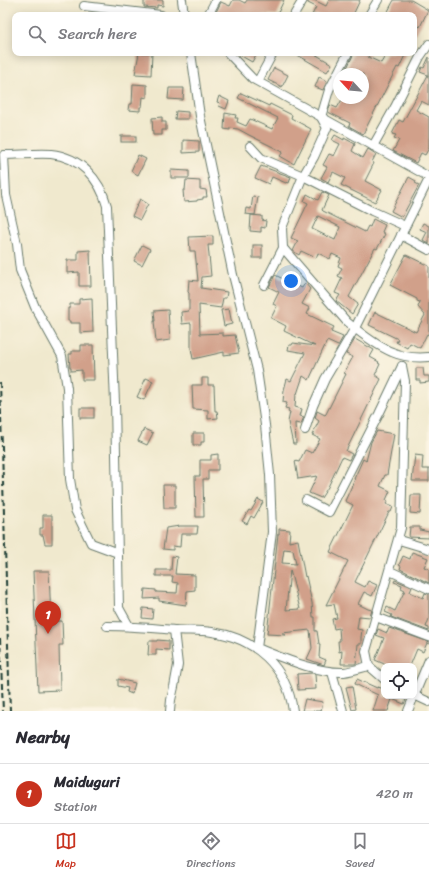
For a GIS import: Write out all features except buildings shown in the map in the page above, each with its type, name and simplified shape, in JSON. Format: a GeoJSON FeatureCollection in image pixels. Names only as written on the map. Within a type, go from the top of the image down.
{"type":"FeatureCollection","features":[{"type":"Feature","properties":{"kind":"street"},"geometry":{"type":"LineString","coordinates":[[182,0],[184,12]]}},
{"type":"Feature","properties":{"kind":"street"},"geometry":{"type":"LineString","coordinates":[[210,12],[216,0]]}},
{"type":"Feature","properties":{"kind":"street"},"geometry":{"type":"LineString","coordinates":[[296,12],[302,0]]}},
{"type":"Feature","properties":{"kind":"street"},"geometry":{"type":"LineString","coordinates":[[372,12],[378,0]]}},
{"type":"Feature","properties":{"kind":"street"},"geometry":{"type":"LineString","coordinates":[[84,6],[135,12]]}},
{"type":"Feature","properties":{"kind":"street"},"geometry":{"type":"LineString","coordinates":[[373,146],[420,57],[429,44]]}},
{"type":"Feature","properties":{"kind":"street"},"geometry":{"type":"LineString","coordinates":[[191,56],[200,116],[233,275],[257,370],[265,425],[270,475],[272,532],[257,648]]}},
{"type":"Feature","properties":{"kind":"street"},"geometry":{"type":"LineString","coordinates":[[231,56],[253,79],[429,178],[355,328],[325,379],[313,406],[305,430]]}},
{"type":"Feature","properties":{"kind":"street"},"geometry":{"type":"LineString","coordinates":[[258,81],[271,56]]}},
{"type":"Feature","properties":{"kind":"street"},"geometry":{"type":"LineString","coordinates":[[264,285],[283,248],[282,228],[303,176],[314,157],[327,128],[321,117],[329,90],[346,56]]}},
{"type":"Feature","properties":{"kind":"street"},"geometry":{"type":"LineString","coordinates":[[250,146],[261,158],[303,176],[372,212],[405,226]]}},
{"type":"Feature","properties":{"kind":"street"},"geometry":{"type":"LineString","coordinates":[[118,553],[91,543],[75,510],[70,479],[67,388],[62,356],[35,307],[20,270],[17,244],[6,195],[4,155],[50,154],[66,158],[80,165],[91,175],[100,186],[105,199],[116,403],[119,608],[129,626]]}},
{"type":"Feature","properties":{"kind":"street"},"geometry":{"type":"LineString","coordinates":[[400,235],[429,250]]}},
{"type":"Feature","properties":{"kind":"street"},"geometry":{"type":"LineString","coordinates":[[283,248],[347,322],[355,328],[391,352],[406,357],[429,357]]}},
{"type":"Feature","properties":{"kind":"street"},"geometry":{"type":"LineString","coordinates":[[306,500],[329,512],[406,357]]}},
{"type":"Feature","properties":{"kind":"street"},"geometry":{"type":"LineString","coordinates":[[381,676],[369,666],[366,658],[366,651],[399,540],[401,528],[405,381],[402,366]]}},
{"type":"Feature","properties":{"kind":"street"},"geometry":{"type":"LineString","coordinates":[[399,540],[429,549]]}},
{"type":"Feature","properties":{"kind":"street"},"geometry":{"type":"LineString","coordinates":[[390,571],[429,589]]}},
{"type":"Feature","properties":{"kind":"street"},"geometry":{"type":"LineString","coordinates":[[376,617],[429,637]]}},
{"type":"Feature","properties":{"kind":"street"},"geometry":{"type":"LineString","coordinates":[[107,626],[129,626],[222,634],[292,662],[332,672],[346,672],[369,666]]}},
{"type":"Feature","properties":{"kind":"street"},"geometry":{"type":"LineString","coordinates":[[170,711],[170,700],[178,665],[174,630]]}},
{"type":"Feature","properties":{"kind":"street"},"geometry":{"type":"LineString","coordinates":[[257,648],[271,662],[282,678],[294,711]]}},
{"type":"Feature","properties":{"kind":"street"},"geometry":{"type":"LineString","coordinates":[[417,688],[429,660]]}},
{"type":"Feature","properties":{"kind":"street"},"geometry":{"type":"LineString","coordinates":[[332,672],[342,711]]}},
{"type":"Feature","properties":{"kind":"street"},"geometry":{"type":"LineString","coordinates":[[417,696],[429,702]]}},
{"type":"Feature","properties":{"kind":"street"},"geometry":{"type":"LineString","coordinates":[[408,711],[412,699]]}},
{"type":"Feature","properties":{"kind":"railway"},"geometry":{"type":"LineString","coordinates":[[0,382],[10,711]]}},
{"type":"Feature","properties":{"kind":"railway"},"geometry":{"type":"LineString","coordinates":[[0,638],[3,711]]}},
{"type":"Feature","properties":{"kind":"place","name":"Maiduguri"},"geometry":{"type":"Point","coordinates":[48,634]}}]}
